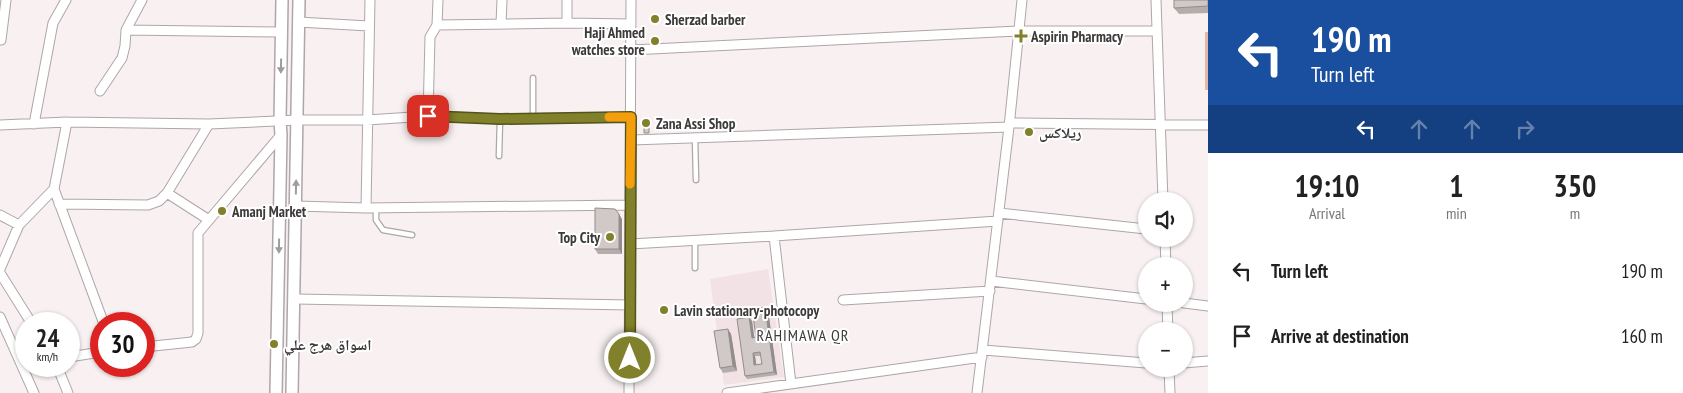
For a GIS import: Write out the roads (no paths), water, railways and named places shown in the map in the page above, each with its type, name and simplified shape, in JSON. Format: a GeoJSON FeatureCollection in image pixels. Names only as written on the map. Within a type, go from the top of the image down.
{"type":"FeatureCollection","features":[{"type":"Feature","properties":{"kind":"street"},"geometry":{"type":"LineString","coordinates":[[0,40],[6,0]]}},
{"type":"Feature","properties":{"kind":"street"},"geometry":{"type":"LineString","coordinates":[[34,124],[53,23],[66,0]]}},
{"type":"Feature","properties":{"kind":"street"},"geometry":{"type":"LineString","coordinates":[[100,91],[122,58],[126,30],[142,0]]}},
{"type":"Feature","properties":{"kind":"street"},"geometry":{"type":"LineString","coordinates":[[276,393],[282,0]]}},
{"type":"Feature","properties":{"kind":"street"},"geometry":{"type":"LineString","coordinates":[[292,393],[299,0]]}},
{"type":"Feature","properties":{"kind":"street"},"geometry":{"type":"LineString","coordinates":[[366,208],[370,0]]}},
{"type":"Feature","properties":{"kind":"street"},"geometry":{"type":"LineString","coordinates":[[428,116],[430,37],[437,25],[438,0]]}},
{"type":"Feature","properties":{"kind":"street"},"geometry":{"type":"LineString","coordinates":[[501,24],[502,0]]}},
{"type":"Feature","properties":{"kind":"street"},"geometry":{"type":"LineString","coordinates":[[567,23],[568,0]]}},
{"type":"Feature","properties":{"kind":"street"},"geometry":{"type":"LineString","coordinates":[[629,393],[631,0]]}},
{"type":"Feature","properties":{"kind":"street"},"geometry":{"type":"LineString","coordinates":[[978,393],[1010,125],[1022,0]]}},
{"type":"Feature","properties":{"kind":"street"},"geometry":{"type":"LineString","coordinates":[[1156,0],[1164,192]]}},
{"type":"Feature","properties":{"kind":"street"},"geometry":{"type":"LineString","coordinates":[[298,22],[369,26]]}},
{"type":"Feature","properties":{"kind":"street"},"geometry":{"type":"LineString","coordinates":[[437,25],[631,24]]}},
{"type":"Feature","properties":{"kind":"street"},"geometry":{"type":"LineString","coordinates":[[126,30],[281,32]]}},
{"type":"Feature","properties":{"kind":"street"},"geometry":{"type":"LineString","coordinates":[[631,50],[1018,31],[1156,31]]}},
{"type":"Feature","properties":{"kind":"street"},"geometry":{"type":"LineString","coordinates":[[0,125],[67,122],[209,124],[298,120],[368,120],[428,116],[500,119],[631,117]]}},
{"type":"Feature","properties":{"kind":"street"},"geometry":{"type":"LineString","coordinates":[[67,122],[54,189],[100,312]]}},
{"type":"Feature","properties":{"kind":"street"},"geometry":{"type":"LineString","coordinates":[[59,204],[148,204],[158,201],[167,193],[209,124]]}},
{"type":"Feature","properties":{"kind":"street"},"geometry":{"type":"LineString","coordinates":[[630,140],[1010,125],[1208,124]]}},
{"type":"Feature","properties":{"kind":"street"},"geometry":{"type":"LineString","coordinates":[[155,346],[192,342],[196,339],[198,333],[198,233],[281,135]]}},
{"type":"Feature","properties":{"kind":"street"},"geometry":{"type":"LineString","coordinates":[[0,269],[19,225],[54,189]]}},
{"type":"Feature","properties":{"kind":"street"},"geometry":{"type":"LineString","coordinates":[[167,193],[209,220]]}},
{"type":"Feature","properties":{"kind":"street"},"geometry":{"type":"LineString","coordinates":[[296,206],[376,208],[630,205]]}},
{"type":"Feature","properties":{"kind":"street"},"geometry":{"type":"LineString","coordinates":[[0,215],[19,225]]}},
{"type":"Feature","properties":{"kind":"street"},"geometry":{"type":"LineString","coordinates":[[630,244],[774,236],[998,217],[1138,228]]}},
{"type":"Feature","properties":{"kind":"street"},"geometry":{"type":"LineString","coordinates":[[774,236],[791,384]]}},
{"type":"Feature","properties":{"kind":"street"},"geometry":{"type":"LineString","coordinates":[[0,273],[24,312]]}},
{"type":"Feature","properties":{"kind":"street"},"geometry":{"type":"LineString","coordinates":[[991,281],[1138,298]]}},
{"type":"Feature","properties":{"kind":"street"},"geometry":{"type":"LineString","coordinates":[[843,300],[990,291]]}},
{"type":"Feature","properties":{"kind":"street"},"geometry":{"type":"LineString","coordinates":[[295,299],[630,305]]}},
{"type":"Feature","properties":{"kind":"street"},"geometry":{"type":"LineString","coordinates":[[1193,304],[1208,306]]}},
{"type":"Feature","properties":{"kind":"street"},"geometry":{"type":"LineString","coordinates":[[0,317],[34,393]]}},
{"type":"Feature","properties":{"kind":"street"},"geometry":{"type":"LineString","coordinates":[[727,393],[982,354],[1138,363]]}},
{"type":"Feature","properties":{"kind":"street"},"geometry":{"type":"LineString","coordinates":[[1193,362],[1208,361]]}},
{"type":"Feature","properties":{"kind":"street"},"geometry":{"type":"LineString","coordinates":[[61,377],[68,393]]}},
{"type":"Feature","properties":{"kind":"street"},"geometry":{"type":"LineString","coordinates":[[1169,377],[1170,393]]}},
{"type":"Feature","properties":{"kind":"lane"},"geometry":{"type":"LineString","coordinates":[[533,78],[533,118]]}},
{"type":"Feature","properties":{"kind":"lane"},"geometry":{"type":"LineString","coordinates":[[499,156],[500,119]]}},
{"type":"Feature","properties":{"kind":"lane"},"geometry":{"type":"LineString","coordinates":[[695,138],[696,180]]}},
{"type":"Feature","properties":{"kind":"lane"},"geometry":{"type":"LineString","coordinates":[[376,208],[376,220],[383,230],[412,235]]}},
{"type":"Feature","properties":{"kind":"lane"},"geometry":{"type":"LineString","coordinates":[[695,240],[695,268]]}},
{"type":"Feature","properties":{"kind":"place","name":"Sherzad barber"},"geometry":{"type":"Point","coordinates":[655,19]}},
{"type":"Feature","properties":{"kind":"place","name":"Aspirin Pharmacy"},"geometry":{"type":"Point","coordinates":[1021,36]}},
{"type":"Feature","properties":{"kind":"place","name":"Haji Ahmed watches store"},"geometry":{"type":"Point","coordinates":[655,41]}},
{"type":"Feature","properties":{"kind":"place","name":"Zana Assi Shop"},"geometry":{"type":"Point","coordinates":[646,123]}},
{"type":"Feature","properties":{"kind":"place","name":"ریلاکس"},"geometry":{"type":"Point","coordinates":[1029,132]}},
{"type":"Feature","properties":{"kind":"place","name":"Amanj Market"},"geometry":{"type":"Point","coordinates":[222,211]}},
{"type":"Feature","properties":{"kind":"place","name":"Top City"},"geometry":{"type":"Point","coordinates":[610,237]}},
{"type":"Feature","properties":{"kind":"place","name":"Lavin stationary-photocopy"},"geometry":{"type":"Point","coordinates":[664,310]}},
{"type":"Feature","properties":{"kind":"place","name":"اسواق هرج علي"},"geometry":{"type":"Point","coordinates":[274,344]}},
{"type":"Feature","properties":{"kind":"district","name":"RAHIMAWA QR"},"geometry":{"type":"Point","coordinates":[803,335]}}]}
